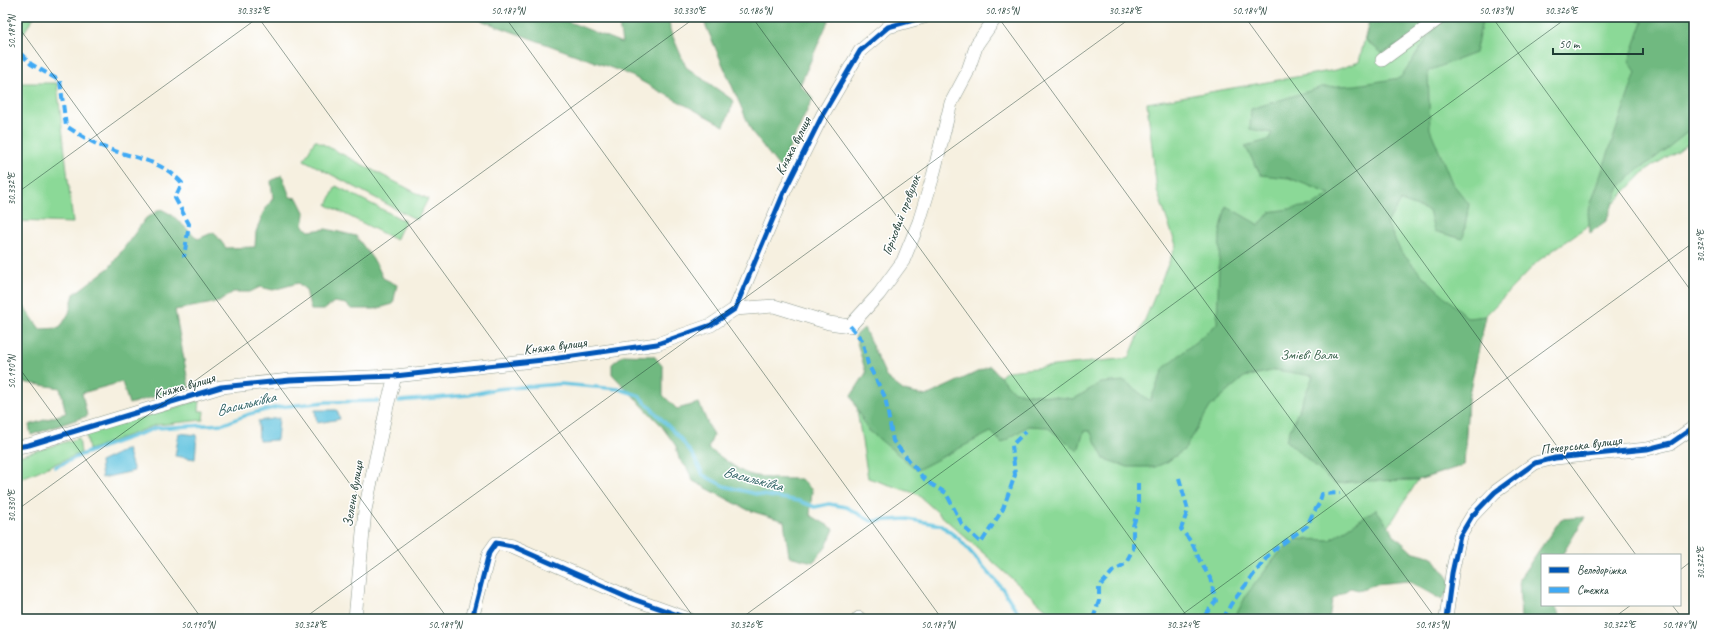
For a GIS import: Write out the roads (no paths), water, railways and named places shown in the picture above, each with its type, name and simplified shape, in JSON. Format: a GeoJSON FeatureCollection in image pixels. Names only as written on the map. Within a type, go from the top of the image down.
{"type":"FeatureCollection","features":[{"type":"Feature","properties":{"kind":"street","name":"Княжа вулиця"},"geometry":{"type":"LineString","coordinates":[[17,447],[29,445],[221,387],[290,380],[395,376],[552,359],[658,344],[711,325],[735,309],[785,190],[823,114],[860,51],[888,27],[924,17]]}},
{"type":"Feature","properties":{"kind":"street","name":"Горіховий провулок"},"geometry":{"type":"LineString","coordinates":[[735,309],[774,306],[829,323],[850,326],[879,294],[903,261],[919,222],[933,176],[951,103],[967,73],[978,44],[996,17]]}},
{"type":"Feature","properties":{"kind":"street"},"geometry":{"type":"LineString","coordinates":[[1382,60],[1441,17]]}},
{"type":"Feature","properties":{"kind":"street","name":"Зелена вулиця"},"geometry":{"type":"LineString","coordinates":[[355,619],[365,510],[387,406],[395,376]]}},
{"type":"Feature","properties":{"kind":"street","name":"Печерська вулиця"},"geometry":{"type":"LineString","coordinates":[[1446,619],[1452,573],[1460,536],[1472,516],[1495,492],[1536,463],[1555,458],[1647,449],[1671,443],[1694,427]]}},
{"type":"Feature","properties":{"kind":"street"},"geometry":{"type":"LineString","coordinates":[[472,619],[489,553],[496,543],[512,546],[633,599],[689,619]]}},
{"type":"Feature","properties":{"kind":"water"},"geometry":{"type":"Polygon","coordinates":[[[315,410],[337,410],[340,419],[317,423],[315,410]]]}},
{"type":"Feature","properties":{"kind":"water"},"geometry":{"type":"Polygon","coordinates":[[[279,418],[277,440],[259,441],[258,421],[279,418]]]}},
{"type":"Feature","properties":{"kind":"water"},"geometry":{"type":"Polygon","coordinates":[[[179,433],[197,435],[195,459],[175,456],[179,433]]]}},
{"type":"Feature","properties":{"kind":"water"},"geometry":{"type":"Polygon","coordinates":[[[127,449],[134,471],[102,478],[100,462],[127,449]]]}},
{"type":"Feature","properties":{"kind":"waterway","name":"Васильківка"},"geometry":{"type":"LineString","coordinates":[[399,401],[469,395],[496,389],[560,384],[619,389],[638,395],[680,438],[694,457],[703,475],[724,486],[756,494],[799,501],[815,507],[829,504],[846,507],[871,521],[907,519],[941,525],[959,539],[1002,588],[1022,619]]}},
{"type":"Feature","properties":{"kind":"waterway","name":"Васильківка"},"geometry":{"type":"LineString","coordinates":[[55,467],[86,453],[156,428],[224,424],[249,414],[278,407],[326,402],[378,401]]}},
{"type":"Feature","properties":{"kind":"park label","name":"Змієві Вали"},"geometry":{"type":"Point","coordinates":[1309,354]}}]}
